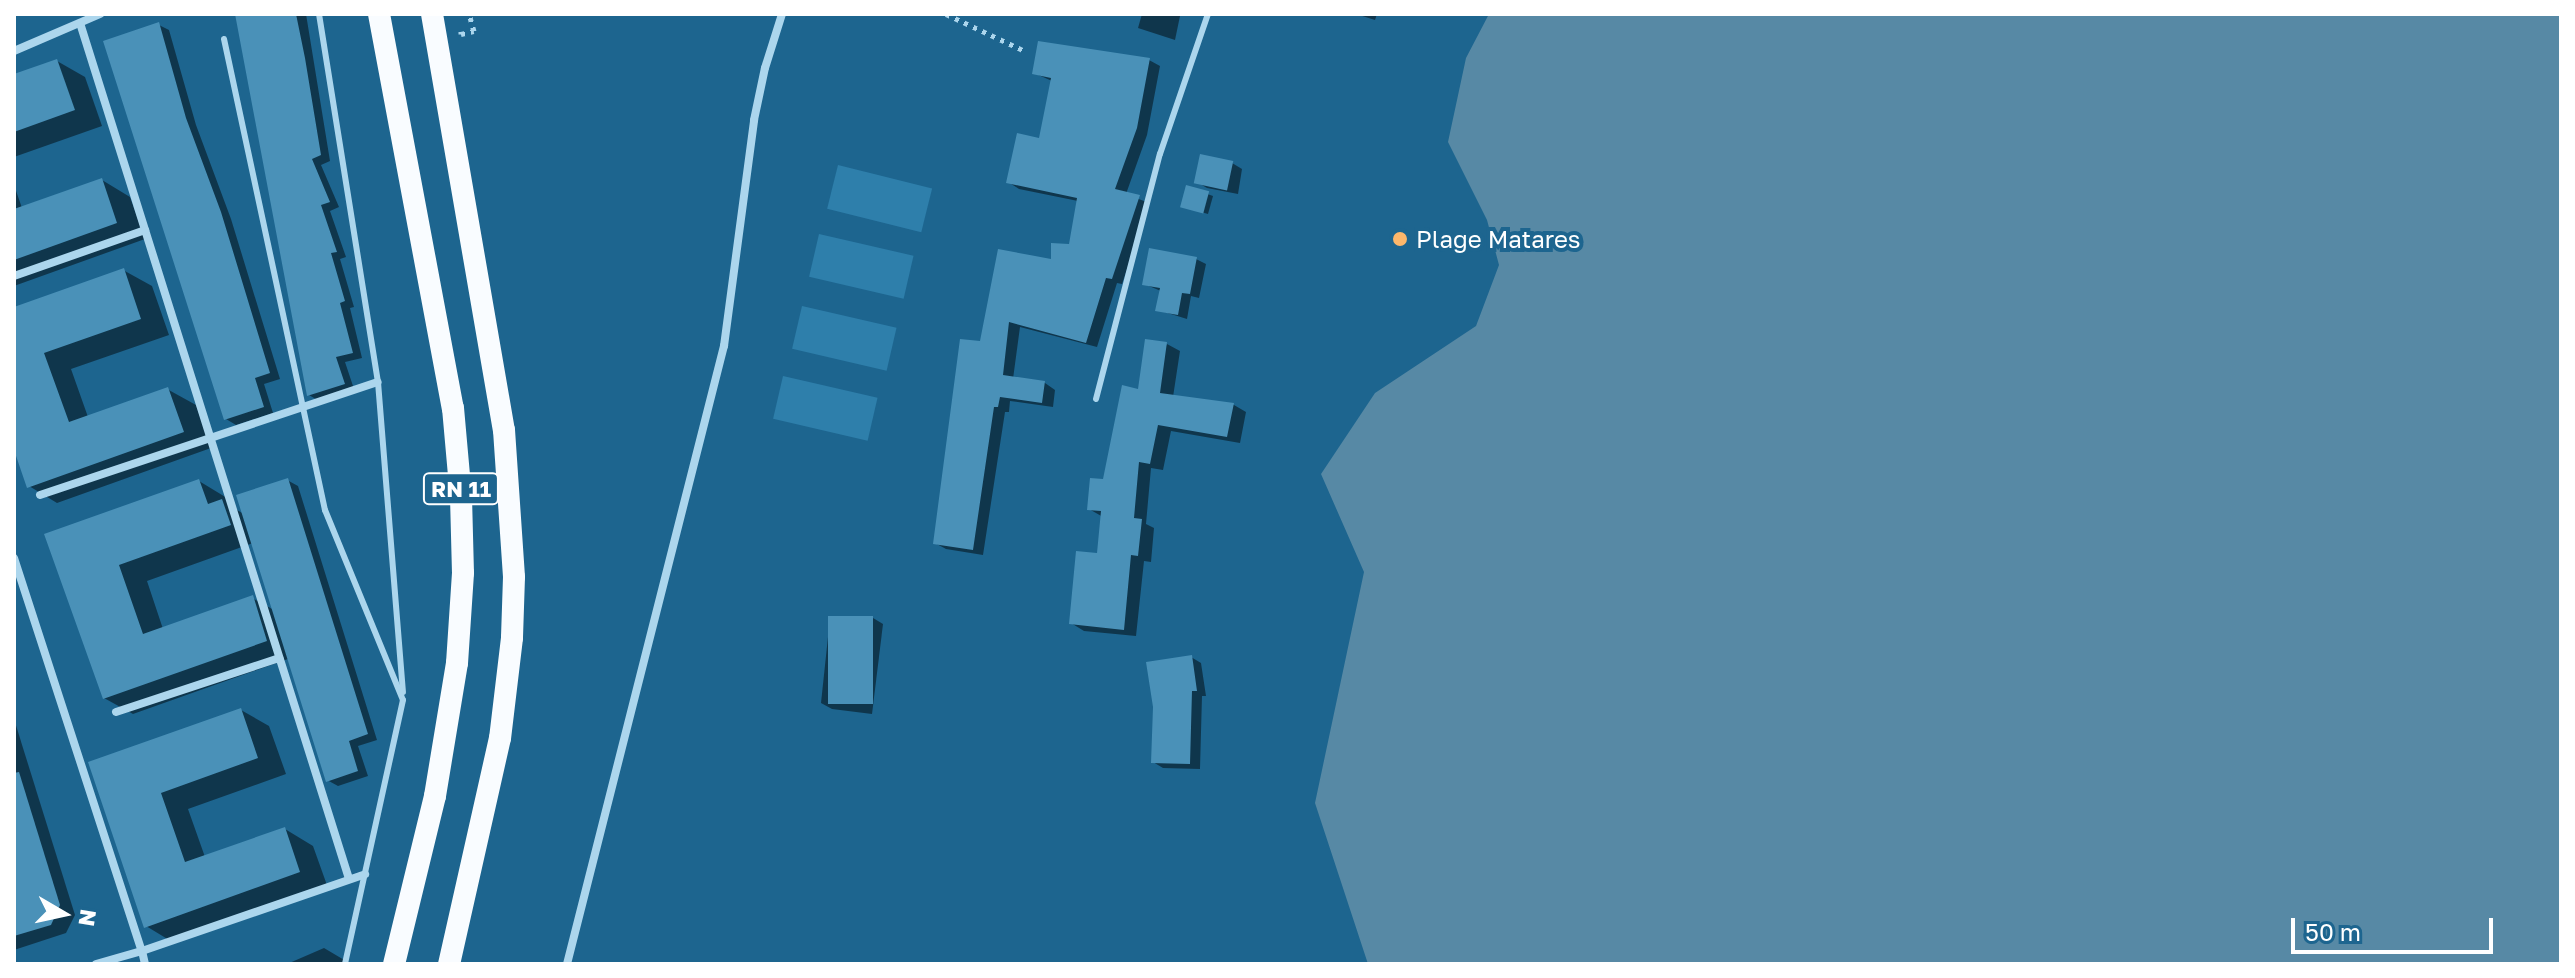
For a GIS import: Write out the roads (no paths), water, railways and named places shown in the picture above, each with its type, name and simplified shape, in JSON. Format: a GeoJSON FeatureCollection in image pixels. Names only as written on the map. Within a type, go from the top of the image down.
{"type":"FeatureCollection","features":[{"type":"Feature","properties":{"kind":"highway","name":"RN 11"},"geometry":{"type":"LineString","coordinates":[[379,14],[453,408],[462,543],[457,663],[447,730],[394,964]]}},
{"type":"Feature","properties":{"kind":"highway","name":"RN 11"},"geometry":{"type":"LineString","coordinates":[[432,14],[504,430],[514,577],[512,638],[500,738],[449,964]]}},
{"type":"Feature","properties":{"kind":"street"},"geometry":{"type":"LineString","coordinates":[[14,51],[100,14]]}},
{"type":"Feature","properties":{"kind":"street"},"geometry":{"type":"LineString","coordinates":[[567,964],[724,346],[754,120],[765,68],[782,14]]}},
{"type":"Feature","properties":{"kind":"street"},"geometry":{"type":"LineString","coordinates":[[80,23],[349,879]]}},
{"type":"Feature","properties":{"kind":"street"},"geometry":{"type":"LineString","coordinates":[[14,276],[145,230]]}},
{"type":"Feature","properties":{"kind":"street"},"geometry":{"type":"LineString","coordinates":[[40,495],[378,382]]}},
{"type":"Feature","properties":{"kind":"street"},"geometry":{"type":"LineString","coordinates":[[14,558],[145,964]]}},
{"type":"Feature","properties":{"kind":"street"},"geometry":{"type":"LineString","coordinates":[[116,712],[279,658]]}},
{"type":"Feature","properties":{"kind":"street"},"geometry":{"type":"LineString","coordinates":[[96,964],[365,874]]}},
{"type":"Feature","properties":{"kind":"lane"},"geometry":{"type":"LineString","coordinates":[[319,14],[378,382],[403,700],[345,964]]}},
{"type":"Feature","properties":{"kind":"lane"},"geometry":{"type":"LineString","coordinates":[[1096,399],[1160,154],[1208,14]]}},
{"type":"Feature","properties":{"kind":"lane"},"geometry":{"type":"LineString","coordinates":[[224,39],[300,407],[325,510],[403,700]]}},
{"type":"Feature","properties":{"kind":"place","name":"Plage Matares"},"geometry":{"type":"Point","coordinates":[1400,239]}}]}
